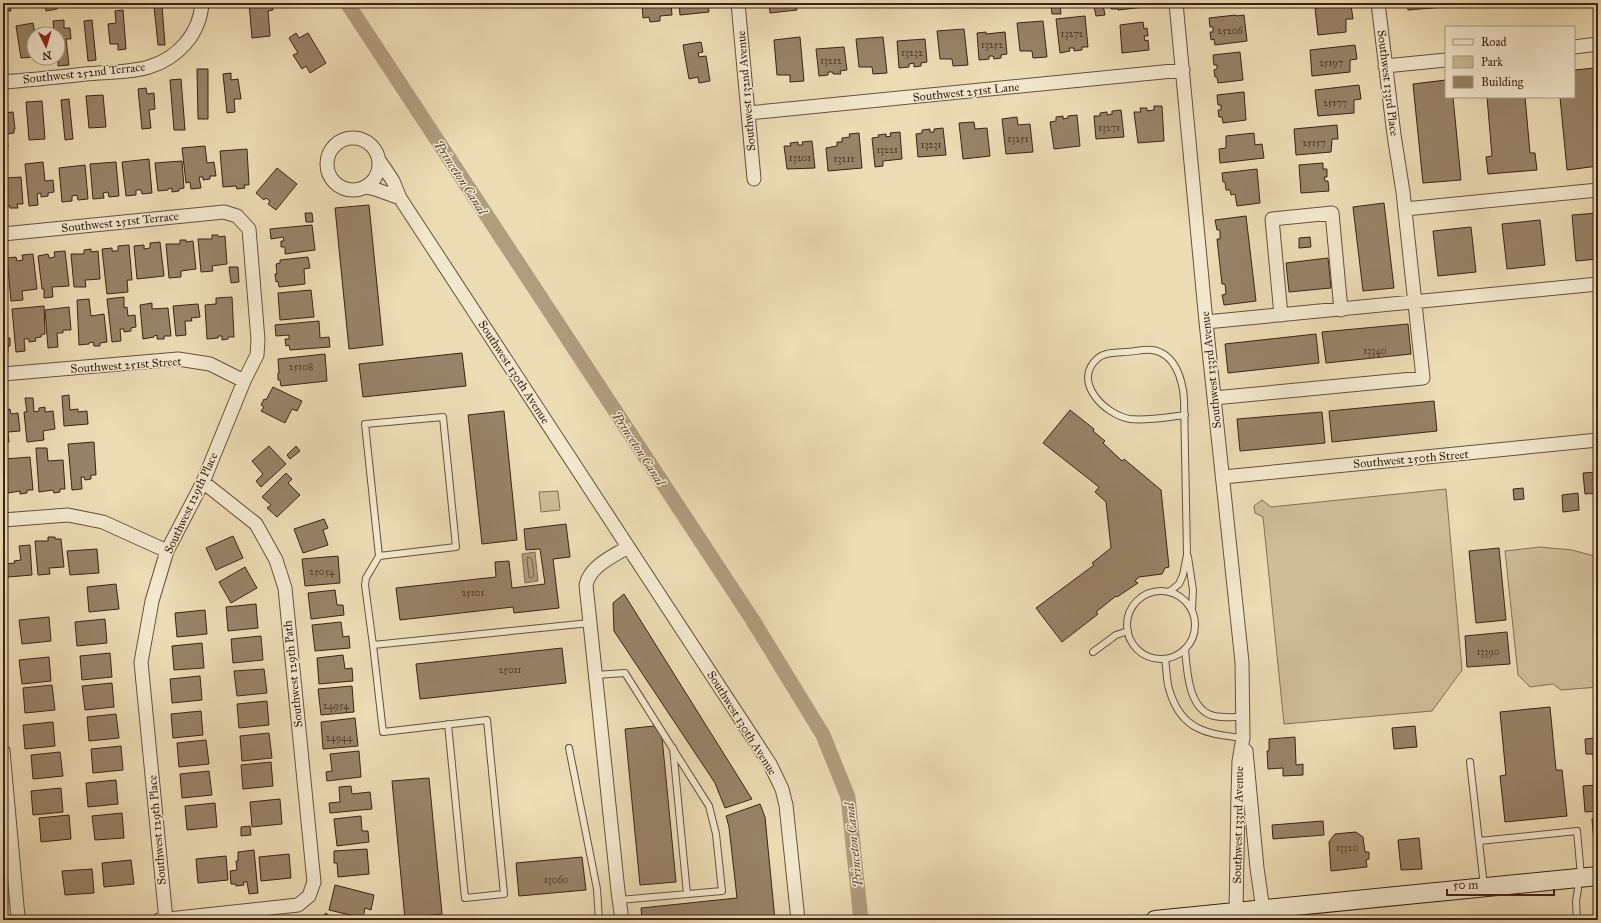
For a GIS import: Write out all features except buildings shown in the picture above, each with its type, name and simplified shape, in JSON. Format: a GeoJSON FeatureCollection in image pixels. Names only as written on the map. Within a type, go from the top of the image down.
{"type":"FeatureCollection","features":[{"type":"Feature","properties":{"kind":"street","name":"Southwest 252nd Terrace"},"geometry":{"type":"LineString","coordinates":[[3,82],[136,70],[160,63],[181,49],[188,41],[199,21],[202,3]]}},
{"type":"Feature","properties":{"kind":"street","name":"Southwest 132nd Avenue"},"geometry":{"type":"LineString","coordinates":[[738,3],[754,179]]}},
{"type":"Feature","properties":{"kind":"street","name":"Southwest 133rd Avenue"},"geometry":{"type":"LineString","coordinates":[[1176,3],[1206,322],[1242,662],[1243,738],[1239,761],[1236,913]]}},
{"type":"Feature","properties":{"kind":"street","name":"Southwest 133rd Place"},"geometry":{"type":"LineString","coordinates":[[1214,398],[1423,378],[1405,209],[1385,66],[1378,3]]}},
{"type":"Feature","properties":{"kind":"street"},"geometry":{"type":"LineString","coordinates":[[1575,47],[1598,44]]}},
{"type":"Feature","properties":{"kind":"street"},"geometry":{"type":"LineString","coordinates":[[1385,66],[1445,60]]}},
{"type":"Feature","properties":{"kind":"street","name":"Southwest 251st Lane"},"geometry":{"type":"LineString","coordinates":[[748,113],[1183,70]]}},
{"type":"Feature","properties":{"kind":"street"},"geometry":{"type":"LineString","coordinates":[[354,139],[361,140],[373,147],[379,160],[378,173],[370,184],[365,187],[351,190],[332,180],[328,166],[330,153],[340,142],[354,139]]}},
{"type":"Feature","properties":{"kind":"street","name":"Southwest 130th Avenue"},"geometry":{"type":"LineString","coordinates":[[379,160],[392,181],[400,198],[770,764],[782,790],[786,805],[798,920]]}},
{"type":"Feature","properties":{"kind":"street"},"geometry":{"type":"LineString","coordinates":[[365,187],[400,198]]}},
{"type":"Feature","properties":{"kind":"street"},"geometry":{"type":"LineString","coordinates":[[1405,209],[1598,190]]}},
{"type":"Feature","properties":{"kind":"street","name":"Southwest 251st Terrace"},"geometry":{"type":"LineString","coordinates":[[3,234],[224,212],[237,216]]}},
{"type":"Feature","properties":{"kind":"street"},"geometry":{"type":"LineString","coordinates":[[1281,315],[1272,219],[1332,213],[1341,310]]}},
{"type":"Feature","properties":{"kind":"street","name":"Southwest 129th Place"},"geometry":{"type":"LineString","coordinates":[[164,920],[142,662],[152,601],[167,551],[204,482],[244,381],[257,355],[258,340],[249,229],[237,216]]}},
{"type":"Feature","properties":{"kind":"street"},"geometry":{"type":"LineString","coordinates":[[1206,322],[1598,284]]}},
{"type":"Feature","properties":{"kind":"street","name":"Southwest 251st Street"},"geometry":{"type":"LineString","coordinates":[[3,374],[178,359],[210,364],[244,381]]}},
{"type":"Feature","properties":{"kind":"street","name":"Southwest 250th Street"},"geometry":{"type":"LineString","coordinates":[[1223,477],[1598,440]]}},
{"type":"Feature","properties":{"kind":"street","name":"Southwest 129th Path"},"geometry":{"type":"LineString","coordinates":[[164,920],[298,905],[310,896],[314,882],[285,588],[276,560],[256,524],[204,482]]}},
{"type":"Feature","properties":{"kind":"street"},"geometry":{"type":"LineString","coordinates":[[3,520],[68,515],[103,522],[167,551]]}},
{"type":"Feature","properties":{"kind":"street"},"geometry":{"type":"LineString","coordinates":[[622,920],[586,597],[586,585],[588,577],[594,569],[628,547]]}},
{"type":"Feature","properties":{"kind":"street","name":"Southwest 133rd Avenue"},"geometry":{"type":"LineString","coordinates":[[1243,738],[1247,757],[1257,868],[1263,910]]}},
{"type":"Feature","properties":{"kind":"street"},"geometry":{"type":"LineString","coordinates":[[3,751],[18,917],[20,920]]}},
{"type":"Feature","properties":{"kind":"street"},"geometry":{"type":"LineString","coordinates":[[1155,920],[1586,878]]}},
{"type":"Feature","properties":{"kind":"lane"},"geometry":{"type":"LineString","coordinates":[[1185,416],[1146,419],[1130,419],[1122,417],[1100,402],[1092,393],[1088,380],[1091,369],[1098,358],[1107,354],[1150,350],[1158,352],[1169,359],[1177,371],[1184,391],[1185,416],[1187,555],[1193,590],[1192,609]]}},
{"type":"Feature","properties":{"kind":"lane"},"geometry":{"type":"LineString","coordinates":[[379,556],[456,547],[443,417],[365,424],[379,556],[366,578],[365,585],[383,732],[448,724],[487,720],[504,894],[465,898],[448,724]]}},
{"type":"Feature","properties":{"kind":"lane"},"geometry":{"type":"LineString","coordinates":[[1169,592],[1179,584],[1183,575],[1187,555]]}},
{"type":"Feature","properties":{"kind":"lane"},"geometry":{"type":"LineString","coordinates":[[1160,591],[1179,595],[1192,609],[1196,619],[1196,628],[1193,638],[1185,649],[1172,658],[1152,658],[1143,654],[1136,648],[1131,640],[1127,621],[1130,612],[1134,604],[1150,592],[1160,591]]}},
{"type":"Feature","properties":{"kind":"lane"},"geometry":{"type":"LineString","coordinates":[[373,645],[590,623]]}},
{"type":"Feature","properties":{"kind":"lane"},"geometry":{"type":"LineString","coordinates":[[1093,652],[1116,635],[1128,631]]}},
{"type":"Feature","properties":{"kind":"lane"},"geometry":{"type":"LineString","coordinates":[[1185,649],[1189,685],[1192,695],[1198,704],[1206,713],[1215,716],[1243,717]]}},
{"type":"Feature","properties":{"kind":"lane"},"geometry":{"type":"LineString","coordinates":[[1165,659],[1169,691],[1176,708],[1187,721],[1201,731],[1217,735],[1243,738]]}},
{"type":"Feature","properties":{"kind":"lane"},"geometry":{"type":"LineString","coordinates":[[595,675],[625,673],[709,806],[716,834],[722,891],[619,900]]}},
{"type":"Feature","properties":{"kind":"lane"},"geometry":{"type":"LineString","coordinates":[[673,747],[687,894]]}},
{"type":"Feature","properties":{"kind":"lane"},"geometry":{"type":"LineString","coordinates":[[569,748],[597,889],[599,920]]}},
{"type":"Feature","properties":{"kind":"lane"},"geometry":{"type":"LineString","coordinates":[[1470,762],[1484,888]]}},
{"type":"Feature","properties":{"kind":"lane"},"geometry":{"type":"LineString","coordinates":[[1479,841],[1577,831],[1586,878],[1578,889],[1576,901],[1577,920]]}},
{"type":"Feature","properties":{"kind":"green space"},"geometry":{"type":"Polygon","coordinates":[[[1446,489],[1462,670],[1432,711],[1284,724],[1263,517],[1255,513],[1254,506],[1262,500],[1271,507],[1446,489]]]}},
{"type":"Feature","properties":{"kind":"green space"},"geometry":{"type":"Polygon","coordinates":[[[558,491],[560,510],[541,512],[539,492],[558,491]]]}},
{"type":"Feature","properties":{"kind":"green space"},"geometry":{"type":"Polygon","coordinates":[[[1540,547],[1572,550],[1598,557],[1598,687],[1561,690],[1553,684],[1530,687],[1518,675],[1505,551],[1540,547]]]}},
{"type":"Feature","properties":{"kind":"water"},"geometry":{"type":"Polygon","coordinates":[[[535,552],[538,581],[525,583],[522,554],[535,552]]]}},
{"type":"Feature","properties":{"kind":"waterway","name":"Princeton Canal"},"geometry":{"type":"LineString","coordinates":[[347,3],[752,619],[823,735],[848,797],[861,920]]}}]}
